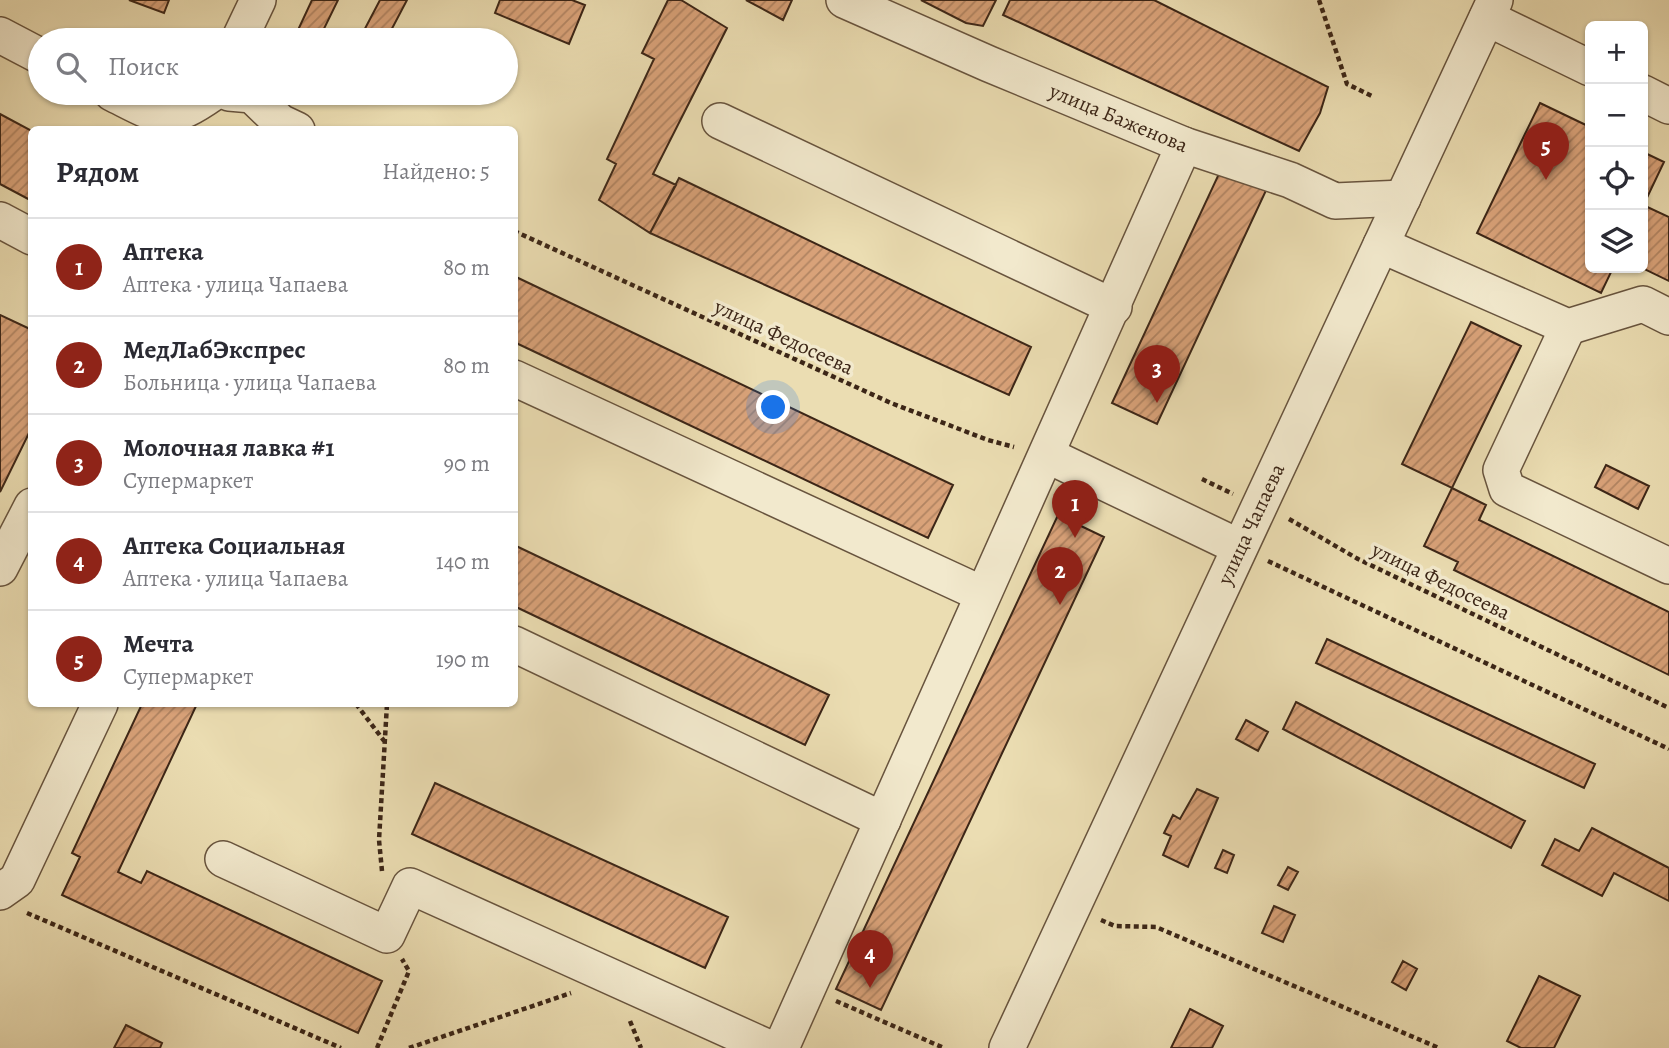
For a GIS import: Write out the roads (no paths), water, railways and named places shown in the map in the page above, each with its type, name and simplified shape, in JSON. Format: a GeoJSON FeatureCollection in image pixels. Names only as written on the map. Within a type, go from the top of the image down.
{"type":"FeatureCollection","features":[{"type":"Feature","properties":{"kind":"street"},"geometry":{"type":"LineString","coordinates":[[245,28],[258,0]]}},
{"type":"Feature","properties":{"kind":"street","name":"улица Баженова"},"geometry":{"type":"LineString","coordinates":[[844,0],[1184,145],[1290,180],[1335,201],[1403,198]]}},
{"type":"Feature","properties":{"kind":"street"},"geometry":{"type":"LineString","coordinates":[[1491,9],[1585,65]]}},
{"type":"Feature","properties":{"kind":"street","name":"улица Чапаева"},"geometry":{"type":"LineString","coordinates":[[1007,1048],[1491,9]]}},
{"type":"Feature","properties":{"kind":"street"},"geometry":{"type":"LineString","coordinates":[[0,35],[28,50]]}},
{"type":"Feature","properties":{"kind":"street"},"geometry":{"type":"LineString","coordinates":[[1648,96],[1669,106]]}},
{"type":"Feature","properties":{"kind":"street"},"geometry":{"type":"LineString","coordinates":[[133,105],[165,123],[195,105]]}},
{"type":"Feature","properties":{"kind":"street"},"geometry":{"type":"LineString","coordinates":[[263,105],[280,122],[288,126]]}},
{"type":"Feature","properties":{"kind":"street"},"geometry":{"type":"LineString","coordinates":[[720,121],[1114,307]]}},
{"type":"Feature","properties":{"kind":"street"},"geometry":{"type":"LineString","coordinates":[[781,1048],[1184,145]]}},
{"type":"Feature","properties":{"kind":"street"},"geometry":{"type":"LineString","coordinates":[[1381,245],[1568,327],[1643,304],[1669,317]]}},
{"type":"Feature","properties":{"kind":"street"},"geometry":{"type":"LineString","coordinates":[[1568,327],[1501,470],[1507,489],[1669,566]]}},
{"type":"Feature","properties":{"kind":"street"},"geometry":{"type":"LineString","coordinates":[[518,380],[982,594]]}},
{"type":"Feature","properties":{"kind":"street"},"geometry":{"type":"LineString","coordinates":[[1047,455],[1239,547]]}},
{"type":"Feature","properties":{"kind":"street"},"geometry":{"type":"LineString","coordinates":[[16,550],[28,517]]}},
{"type":"Feature","properties":{"kind":"street"},"geometry":{"type":"LineString","coordinates":[[518,646],[883,820]]}},
{"type":"Feature","properties":{"kind":"street"},"geometry":{"type":"LineString","coordinates":[[10,900],[99,707]]}},
{"type":"Feature","properties":{"kind":"street"},"geometry":{"type":"LineString","coordinates":[[223,859],[387,935],[410,886],[769,1048]]}},
{"type":"Feature","properties":{"kind":"place","name":"Мечта"},"geometry":{"type":"Point","coordinates":[1546,180]}},
{"type":"Feature","properties":{"kind":"place","name":"Молочная лавка #1"},"geometry":{"type":"Point","coordinates":[1157,403]}},
{"type":"Feature","properties":{"kind":"place","name":"Аптека"},"geometry":{"type":"Point","coordinates":[1075,538]}},
{"type":"Feature","properties":{"kind":"place","name":"МедЛабЭкспрес"},"geometry":{"type":"Point","coordinates":[1060,605]}},
{"type":"Feature","properties":{"kind":"place","name":"Аптека Социальная"},"geometry":{"type":"Point","coordinates":[870,988]}}]}
